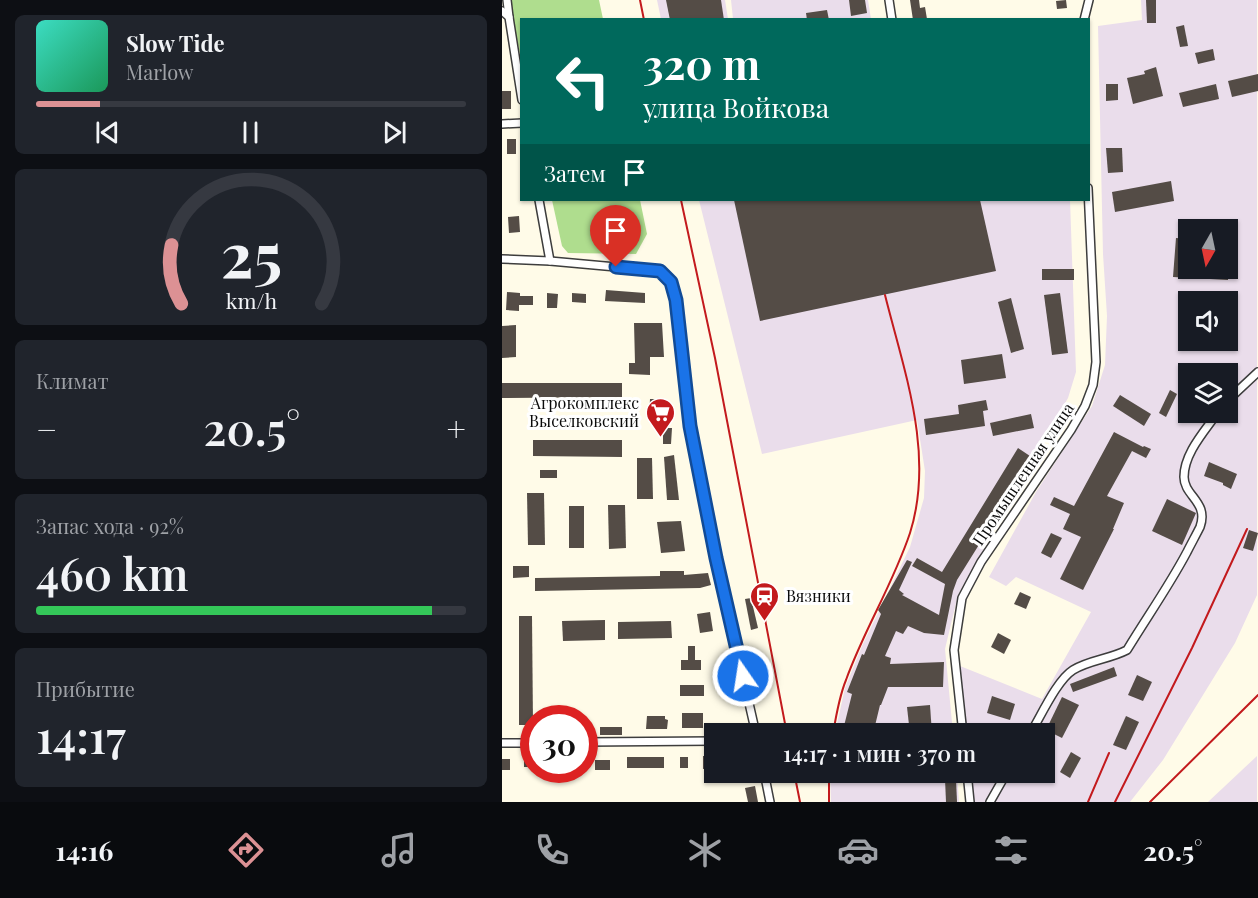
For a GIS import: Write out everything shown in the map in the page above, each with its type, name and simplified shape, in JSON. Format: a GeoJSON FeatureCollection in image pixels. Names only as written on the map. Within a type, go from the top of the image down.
{"type":"FeatureCollection","features":[{"type":"Feature","properties":{"kind":"street"},"geometry":{"type":"LineString","coordinates":[[507,0],[520,87]]}},
{"type":"Feature","properties":{"kind":"street"},"geometry":{"type":"LineString","coordinates":[[889,0],[892,18]]}},
{"type":"Feature","properties":{"kind":"street"},"geometry":{"type":"LineString","coordinates":[[1084,18],[1089,0]]}},
{"type":"Feature","properties":{"kind":"street"},"geometry":{"type":"LineString","coordinates":[[502,11],[509,17]]}},
{"type":"Feature","properties":{"kind":"street"},"geometry":{"type":"LineString","coordinates":[[502,124],[520,123]]}},
{"type":"Feature","properties":{"kind":"street"},"geometry":{"type":"LineString","coordinates":[[539,201],[550,261]]}},
{"type":"Feature","properties":{"kind":"street","name":"Промышленная улица"},"geometry":{"type":"LineString","coordinates":[[962,723],[954,650],[962,598],[980,562],[1071,430],[1085,406],[1093,385],[1096,362],[1089,201]]}},
{"type":"Feature","properties":{"kind":"street"},"geometry":{"type":"LineString","coordinates":[[502,259],[660,271],[671,282],[676,300],[690,426],[754,723]]}},
{"type":"Feature","properties":{"kind":"street"},"geometry":{"type":"LineString","coordinates":[[1238,391],[1258,372]]}},
{"type":"Feature","properties":{"kind":"street"},"geometry":{"type":"LineString","coordinates":[[1037,723],[1065,676],[1075,669],[1116,656],[1127,650],[1178,568],[1200,526],[1202,516],[1200,505],[1187,488],[1184,478],[1187,460],[1210,423]]}},
{"type":"Feature","properties":{"kind":"street"},"geometry":{"type":"LineString","coordinates":[[598,742],[704,741]]}},
{"type":"Feature","properties":{"kind":"street"},"geometry":{"type":"LineString","coordinates":[[502,743],[520,743]]}},
{"type":"Feature","properties":{"kind":"street"},"geometry":{"type":"LineString","coordinates":[[766,783],[770,802]]}},
{"type":"Feature","properties":{"kind":"street"},"geometry":{"type":"LineString","coordinates":[[968,783],[970,802]]}},
{"type":"Feature","properties":{"kind":"street"},"geometry":{"type":"LineString","coordinates":[[990,802],[1001,783]]}},
{"type":"Feature","properties":{"kind":"shaded area"},"geometry":{"type":"Polygon","coordinates":[[[657,0],[725,0],[728,18],[661,18],[657,0]]]}},
{"type":"Feature","properties":{"kind":"shaded area"},"geometry":{"type":"Polygon","coordinates":[[[731,0],[868,0],[871,18],[733,18],[731,0]]]}},
{"type":"Feature","properties":{"kind":"shaded area"},"geometry":{"type":"Polygon","coordinates":[[[1141,0],[1257,0],[1257,595],[1235,643],[1163,760],[1130,802],[973,802],[971,783],[1055,783],[1055,723],[965,723],[960,666],[1042,699],[1091,612],[1016,577],[1006,586],[989,577],[1036,492],[1092,406],[1105,365],[1107,316],[1103,254],[1098,26],[1142,20],[1141,0]]]}},
{"type":"Feature","properties":{"kind":"shaded area"},"geometry":{"type":"Polygon","coordinates":[[[699,201],[1070,201],[1076,372],[1068,398],[958,595],[945,649],[952,723],[837,723],[845,688],[862,646],[910,547],[924,498],[925,471],[917,420],[762,454],[699,201]]]}},
{"type":"Feature","properties":{"kind":"shaded area"},"geometry":{"type":"Polygon","coordinates":[[[1257,756],[1257,802],[1208,802],[1257,756]]]}},
{"type":"Feature","properties":{"kind":"shaded area"},"geometry":{"type":"Polygon","coordinates":[[[830,783],[958,783],[959,802],[831,802],[830,783]]]}},
{"type":"Feature","properties":{"kind":"green space"},"geometry":{"type":"Polygon","coordinates":[[[509,0],[599,0],[603,18],[520,18],[520,54],[509,0]]]}},
{"type":"Feature","properties":{"kind":"green space"},"geometry":{"type":"Polygon","coordinates":[[[552,201],[640,201],[647,234],[636,254],[568,253],[562,246],[552,201]]]}},
{"type":"Feature","properties":{"kind":"building"},"geometry":{"type":"Polygon","coordinates":[[[666,0],[721,0],[724,18],[670,18],[666,0]]]}},
{"type":"Feature","properties":{"kind":"building"},"geometry":{"type":"Polygon","coordinates":[[[849,0],[865,0],[867,13],[851,16],[849,0]]]}},
{"type":"Feature","properties":{"kind":"building"},"geometry":{"type":"Polygon","coordinates":[[[910,0],[919,0],[920,8],[925,7],[927,18],[913,18],[910,0]]]}},
{"type":"Feature","properties":{"kind":"building"},"geometry":{"type":"Polygon","coordinates":[[[1066,0],[1067,8],[1057,9],[1056,1],[1066,0]]]}},
{"type":"Feature","properties":{"kind":"building"},"geometry":{"type":"Polygon","coordinates":[[[1146,0],[1156,0],[1156,23],[1147,23],[1146,0]]]}},
{"type":"Feature","properties":{"kind":"building"},"geometry":{"type":"Polygon","coordinates":[[[827,10],[829,18],[807,18],[806,13],[827,10]]]}},
{"type":"Feature","properties":{"kind":"building"},"geometry":{"type":"Polygon","coordinates":[[[1184,25],[1188,46],[1180,47],[1176,27],[1184,25]]]}},
{"type":"Feature","properties":{"kind":"building"},"geometry":{"type":"Polygon","coordinates":[[[1213,49],[1215,60],[1198,64],[1195,53],[1213,49]]]}},
{"type":"Feature","properties":{"kind":"building"},"geometry":{"type":"Polygon","coordinates":[[[1156,67],[1163,96],[1133,104],[1127,78],[1145,74],[1144,71],[1156,67]]]}},
{"type":"Feature","properties":{"kind":"building"},"geometry":{"type":"Polygon","coordinates":[[[1258,74],[1258,91],[1232,97],[1228,81],[1258,74]]]}},
{"type":"Feature","properties":{"kind":"building"},"geometry":{"type":"Polygon","coordinates":[[[1106,84],[1118,84],[1118,100],[1106,101],[1106,84]]]}},
{"type":"Feature","properties":{"kind":"building"},"geometry":{"type":"Polygon","coordinates":[[[1216,84],[1219,99],[1183,107],[1179,93],[1216,84]]]}},
{"type":"Feature","properties":{"kind":"building"},"geometry":{"type":"Polygon","coordinates":[[[502,91],[511,91],[511,109],[502,109],[502,91]]]}},
{"type":"Feature","properties":{"kind":"building"},"geometry":{"type":"Polygon","coordinates":[[[507,139],[516,139],[516,154],[507,154],[507,139]]]}},
{"type":"Feature","properties":{"kind":"building"},"geometry":{"type":"Polygon","coordinates":[[[1106,148],[1122,148],[1123,172],[1108,173],[1106,148]]]}},
{"type":"Feature","properties":{"kind":"building"},"geometry":{"type":"Polygon","coordinates":[[[1171,181],[1174,201],[1115,212],[1112,192],[1171,181]]]}},
{"type":"Feature","properties":{"kind":"building"},"geometry":{"type":"Polygon","coordinates":[[[734,201],[980,201],[996,271],[760,321],[734,201]]]}},
{"type":"Feature","properties":{"kind":"building"},"geometry":{"type":"Polygon","coordinates":[[[519,216],[520,232],[509,233],[508,217],[519,216]]]}},
{"type":"Feature","properties":{"kind":"building"},"geometry":{"type":"Polygon","coordinates":[[[1176,238],[1178,238],[1178,277],[1173,277],[1176,238]]]}},
{"type":"Feature","properties":{"kind":"building"},"geometry":{"type":"Polygon","coordinates":[[[1042,269],[1074,269],[1074,280],[1042,280],[1042,269]]]}},
{"type":"Feature","properties":{"kind":"building"},"geometry":{"type":"Polygon","coordinates":[[[606,290],[645,293],[645,303],[605,301],[606,290]]]}},
{"type":"Feature","properties":{"kind":"building"},"geometry":{"type":"Polygon","coordinates":[[[507,292],[520,293],[520,296],[533,296],[533,305],[519,305],[519,311],[506,310],[507,292]]]}},
{"type":"Feature","properties":{"kind":"building"},"geometry":{"type":"Polygon","coordinates":[[[547,293],[558,294],[557,308],[547,308],[547,293]]]}},
{"type":"Feature","properties":{"kind":"building"},"geometry":{"type":"Polygon","coordinates":[[[572,293],[586,294],[586,303],[572,302],[572,293]]]}},
{"type":"Feature","properties":{"kind":"building"},"geometry":{"type":"Polygon","coordinates":[[[1060,293],[1068,353],[1052,355],[1044,295],[1060,293]]]}},
{"type":"Feature","properties":{"kind":"building"},"geometry":{"type":"Polygon","coordinates":[[[1011,298],[1024,349],[1011,353],[998,302],[1011,298]]]}},
{"type":"Feature","properties":{"kind":"building"},"geometry":{"type":"Polygon","coordinates":[[[634,323],[662,323],[664,357],[650,357],[650,375],[629,374],[629,363],[635,363],[634,323]]]}},
{"type":"Feature","properties":{"kind":"building"},"geometry":{"type":"Polygon","coordinates":[[[516,325],[516,357],[502,358],[502,326],[516,325]]]}},
{"type":"Feature","properties":{"kind":"building"},"geometry":{"type":"Polygon","coordinates":[[[1002,354],[1006,378],[964,384],[961,360],[1002,354]]]}},
{"type":"Feature","properties":{"kind":"building"},"geometry":{"type":"Polygon","coordinates":[[[502,383],[622,383],[622,397],[502,398],[502,383]]]}},
{"type":"Feature","properties":{"kind":"building"},"geometry":{"type":"Polygon","coordinates":[[[1170,390],[1177,394],[1166,417],[1159,413],[1170,390]]]}},
{"type":"Feature","properties":{"kind":"building"},"geometry":{"type":"Polygon","coordinates":[[[1120,395],[1151,414],[1144,426],[1113,406],[1120,395]]]}},
{"type":"Feature","properties":{"kind":"building"},"geometry":{"type":"Polygon","coordinates":[[[650,399],[661,399],[661,412],[666,412],[666,427],[659,428],[659,419],[649,419],[650,399]]]}},
{"type":"Feature","properties":{"kind":"building"},"geometry":{"type":"Polygon","coordinates":[[[986,400],[988,410],[983,411],[985,426],[926,435],[924,419],[959,414],[958,405],[986,400]]]}},
{"type":"Feature","properties":{"kind":"building"},"geometry":{"type":"Polygon","coordinates":[[[1031,414],[1034,428],[993,436],[990,423],[1031,414]]]}},
{"type":"Feature","properties":{"kind":"building"},"geometry":{"type":"Polygon","coordinates":[[[663,428],[672,428],[671,444],[663,444],[663,428]]]}},
{"type":"Feature","properties":{"kind":"building"},"geometry":{"type":"Polygon","coordinates":[[[1114,432],[1151,449],[1146,458],[1132,451],[1107,496],[1124,503],[1114,529],[1083,590],[1060,579],[1081,537],[1063,529],[1070,514],[1050,505],[1054,497],[1074,506],[1114,432]]]}},
{"type":"Feature","properties":{"kind":"building"},"geometry":{"type":"Polygon","coordinates":[[[533,440],[622,440],[622,457],[533,456],[533,440]]]}},
{"type":"Feature","properties":{"kind":"building"},"geometry":{"type":"Polygon","coordinates":[[[1018,448],[1033,458],[957,580],[944,635],[924,633],[908,626],[903,634],[896,631],[885,656],[891,658],[890,664],[944,662],[943,687],[888,687],[876,723],[845,723],[852,694],[847,692],[881,614],[878,610],[907,560],[912,562],[899,590],[904,594],[902,595],[939,615],[945,584],[912,566],[917,558],[942,572],[1018,448]]]}},
{"type":"Feature","properties":{"kind":"building"},"geometry":{"type":"Polygon","coordinates":[[[674,455],[679,500],[667,500],[664,457],[674,455]]]}},
{"type":"Feature","properties":{"kind":"building"},"geometry":{"type":"Polygon","coordinates":[[[637,458],[652,458],[653,499],[637,499],[637,458]]]}},
{"type":"Feature","properties":{"kind":"building"},"geometry":{"type":"Polygon","coordinates":[[[1209,462],[1237,474],[1231,489],[1223,483],[1204,476],[1209,462]]]}},
{"type":"Feature","properties":{"kind":"building"},"geometry":{"type":"Polygon","coordinates":[[[540,470],[557,470],[557,478],[540,478],[540,470]]]}},
{"type":"Feature","properties":{"kind":"building"},"geometry":{"type":"Polygon","coordinates":[[[527,493],[544,493],[545,545],[528,545],[527,493]]]}},
{"type":"Feature","properties":{"kind":"building"},"geometry":{"type":"Polygon","coordinates":[[[1167,499],[1196,513],[1182,545],[1152,531],[1167,499]]]}},
{"type":"Feature","properties":{"kind":"building"},"geometry":{"type":"Polygon","coordinates":[[[608,505],[625,505],[626,548],[609,549],[608,505]]]}},
{"type":"Feature","properties":{"kind":"building"},"geometry":{"type":"Polygon","coordinates":[[[569,506],[584,506],[584,548],[569,548],[569,506]]]}},
{"type":"Feature","properties":{"kind":"building"},"geometry":{"type":"Polygon","coordinates":[[[681,521],[685,551],[661,553],[657,522],[681,521]]]}},
{"type":"Feature","properties":{"kind":"building"},"geometry":{"type":"Polygon","coordinates":[[[1249,530],[1258,533],[1253,551],[1243,548],[1249,530]]]}},
{"type":"Feature","properties":{"kind":"building"},"geometry":{"type":"Polygon","coordinates":[[[1051,533],[1062,538],[1051,558],[1041,553],[1051,533]]]}},
{"type":"Feature","properties":{"kind":"building"},"geometry":{"type":"Polygon","coordinates":[[[513,566],[529,566],[529,577],[513,578],[513,566]]]}},
{"type":"Feature","properties":{"kind":"building"},"geometry":{"type":"Polygon","coordinates":[[[660,571],[684,571],[684,575],[708,573],[711,585],[700,588],[535,591],[535,578],[660,576],[660,571]]]}},
{"type":"Feature","properties":{"kind":"building"},"geometry":{"type":"Polygon","coordinates":[[[1020,592],[1031,597],[1026,609],[1014,604],[1020,592]]]}},
{"type":"Feature","properties":{"kind":"building"},"geometry":{"type":"Polygon","coordinates":[[[751,598],[758,628],[751,630],[745,599],[751,598]]]}},
{"type":"Feature","properties":{"kind":"building"},"geometry":{"type":"Polygon","coordinates":[[[710,612],[713,631],[700,633],[697,614],[710,612]]]}},
{"type":"Feature","properties":{"kind":"building"},"geometry":{"type":"Polygon","coordinates":[[[519,616],[532,616],[533,705],[520,705],[519,725],[519,616]]]}},
{"type":"Feature","properties":{"kind":"building"},"geometry":{"type":"Polygon","coordinates":[[[605,620],[605,640],[563,641],[562,621],[605,620]]]}},
{"type":"Feature","properties":{"kind":"building"},"geometry":{"type":"Polygon","coordinates":[[[671,621],[672,638],[618,639],[618,622],[671,621]]]}},
{"type":"Feature","properties":{"kind":"building"},"geometry":{"type":"Polygon","coordinates":[[[998,633],[1011,640],[1004,654],[991,647],[998,633]]]}},
{"type":"Feature","properties":{"kind":"building"},"geometry":{"type":"Polygon","coordinates":[[[688,646],[695,646],[695,660],[701,660],[701,670],[681,670],[681,660],[688,660],[688,646]]]}},
{"type":"Feature","properties":{"kind":"building"},"geometry":{"type":"Polygon","coordinates":[[[1114,667],[1117,676],[1073,692],[1070,684],[1114,667]]]}},
{"type":"Feature","properties":{"kind":"building"},"geometry":{"type":"Polygon","coordinates":[[[1137,675],[1152,682],[1143,701],[1128,695],[1137,675]]]}},
{"type":"Feature","properties":{"kind":"building"},"geometry":{"type":"Polygon","coordinates":[[[680,685],[704,685],[704,696],[680,696],[680,685]]]}},
{"type":"Feature","properties":{"kind":"building"},"geometry":{"type":"Polygon","coordinates":[[[992,696],[1015,704],[1010,720],[987,713],[992,696]]]}},
{"type":"Feature","properties":{"kind":"building"},"geometry":{"type":"Polygon","coordinates":[[[1062,697],[1079,705],[1062,738],[1055,734],[1055,723],[1049,723],[1062,697]]]}},
{"type":"Feature","properties":{"kind":"building"},"geometry":{"type":"Polygon","coordinates":[[[930,705],[931,723],[909,723],[907,707],[930,705]]]}},
{"type":"Feature","properties":{"kind":"building"},"geometry":{"type":"Polygon","coordinates":[[[682,713],[703,713],[703,728],[682,728],[682,713]]]}},
{"type":"Feature","properties":{"kind":"building"},"geometry":{"type":"Polygon","coordinates":[[[647,716],[665,716],[668,720],[667,729],[646,729],[647,716]]]}},
{"type":"Feature","properties":{"kind":"building"},"geometry":{"type":"Polygon","coordinates":[[[1126,716],[1139,722],[1126,750],[1113,745],[1126,716]]]}},
{"type":"Feature","properties":{"kind":"building"},"geometry":{"type":"Polygon","coordinates":[[[600,727],[622,727],[622,735],[600,735],[600,727]]]}},
{"type":"Feature","properties":{"kind":"building"},"geometry":{"type":"Polygon","coordinates":[[[1071,752],[1081,758],[1070,778],[1060,772],[1071,752]]]}},
{"type":"Feature","properties":{"kind":"building"},"geometry":{"type":"Polygon","coordinates":[[[627,757],[664,757],[664,768],[627,768],[627,757]]]}},
{"type":"Feature","properties":{"kind":"building"},"geometry":{"type":"Polygon","coordinates":[[[680,757],[688,757],[688,768],[680,768],[680,757]]]}},
{"type":"Feature","properties":{"kind":"building"},"geometry":{"type":"Polygon","coordinates":[[[502,759],[510,759],[510,770],[502,770],[502,759]]]}},
{"type":"Feature","properties":{"kind":"building"},"geometry":{"type":"Polygon","coordinates":[[[598,760],[610,760],[610,770],[598,770],[598,760]]]}},
{"type":"Feature","properties":{"kind":"building"},"geometry":{"type":"Polygon","coordinates":[[[945,783],[956,783],[957,802],[946,802],[945,783]]]}},
{"type":"Feature","properties":{"kind":"building"},"geometry":{"type":"Polygon","coordinates":[[[755,786],[758,802],[748,802],[745,788],[755,786]]]}},
{"type":"Feature","properties":{"kind":"railway"},"geometry":{"type":"LineString","coordinates":[[640,0],[644,18]]}},
{"type":"Feature","properties":{"kind":"railway"},"geometry":{"type":"LineString","coordinates":[[681,201],[715,358],[785,723]]}},
{"type":"Feature","properties":{"kind":"railway"},"geometry":{"type":"LineString","coordinates":[[835,723],[853,661],[903,552],[917,503],[919,473],[914,413],[885,295]]}},
{"type":"Feature","properties":{"kind":"railway"},"geometry":{"type":"LineString","coordinates":[[1115,802],[1192,648],[1247,529]]}},
{"type":"Feature","properties":{"kind":"railway"},"geometry":{"type":"LineString","coordinates":[[1150,802],[1258,695]]}},
{"type":"Feature","properties":{"kind":"railway"},"geometry":{"type":"LineString","coordinates":[[1088,802],[1109,753]]}},
{"type":"Feature","properties":{"kind":"railway"},"geometry":{"type":"LineString","coordinates":[[796,783],[800,802]]}},
{"type":"Feature","properties":{"kind":"railway"},"geometry":{"type":"LineString","coordinates":[[829,783],[829,802]]}},
{"type":"Feature","properties":{"kind":"place","name":"Агрокомплекс Выселковский"},"geometry":{"type":"Point","coordinates":[660,438]}},
{"type":"Feature","properties":{"kind":"place","name":"Вязники"},"geometry":{"type":"Point","coordinates":[765,622]}},
{"type":"Feature","properties":{"kind":"route"},"geometry":{"type":"LineString","coordinates":[[616,267],[660,271],[671,282],[676,300],[690,426],[716,558],[743,676]]}}]}
